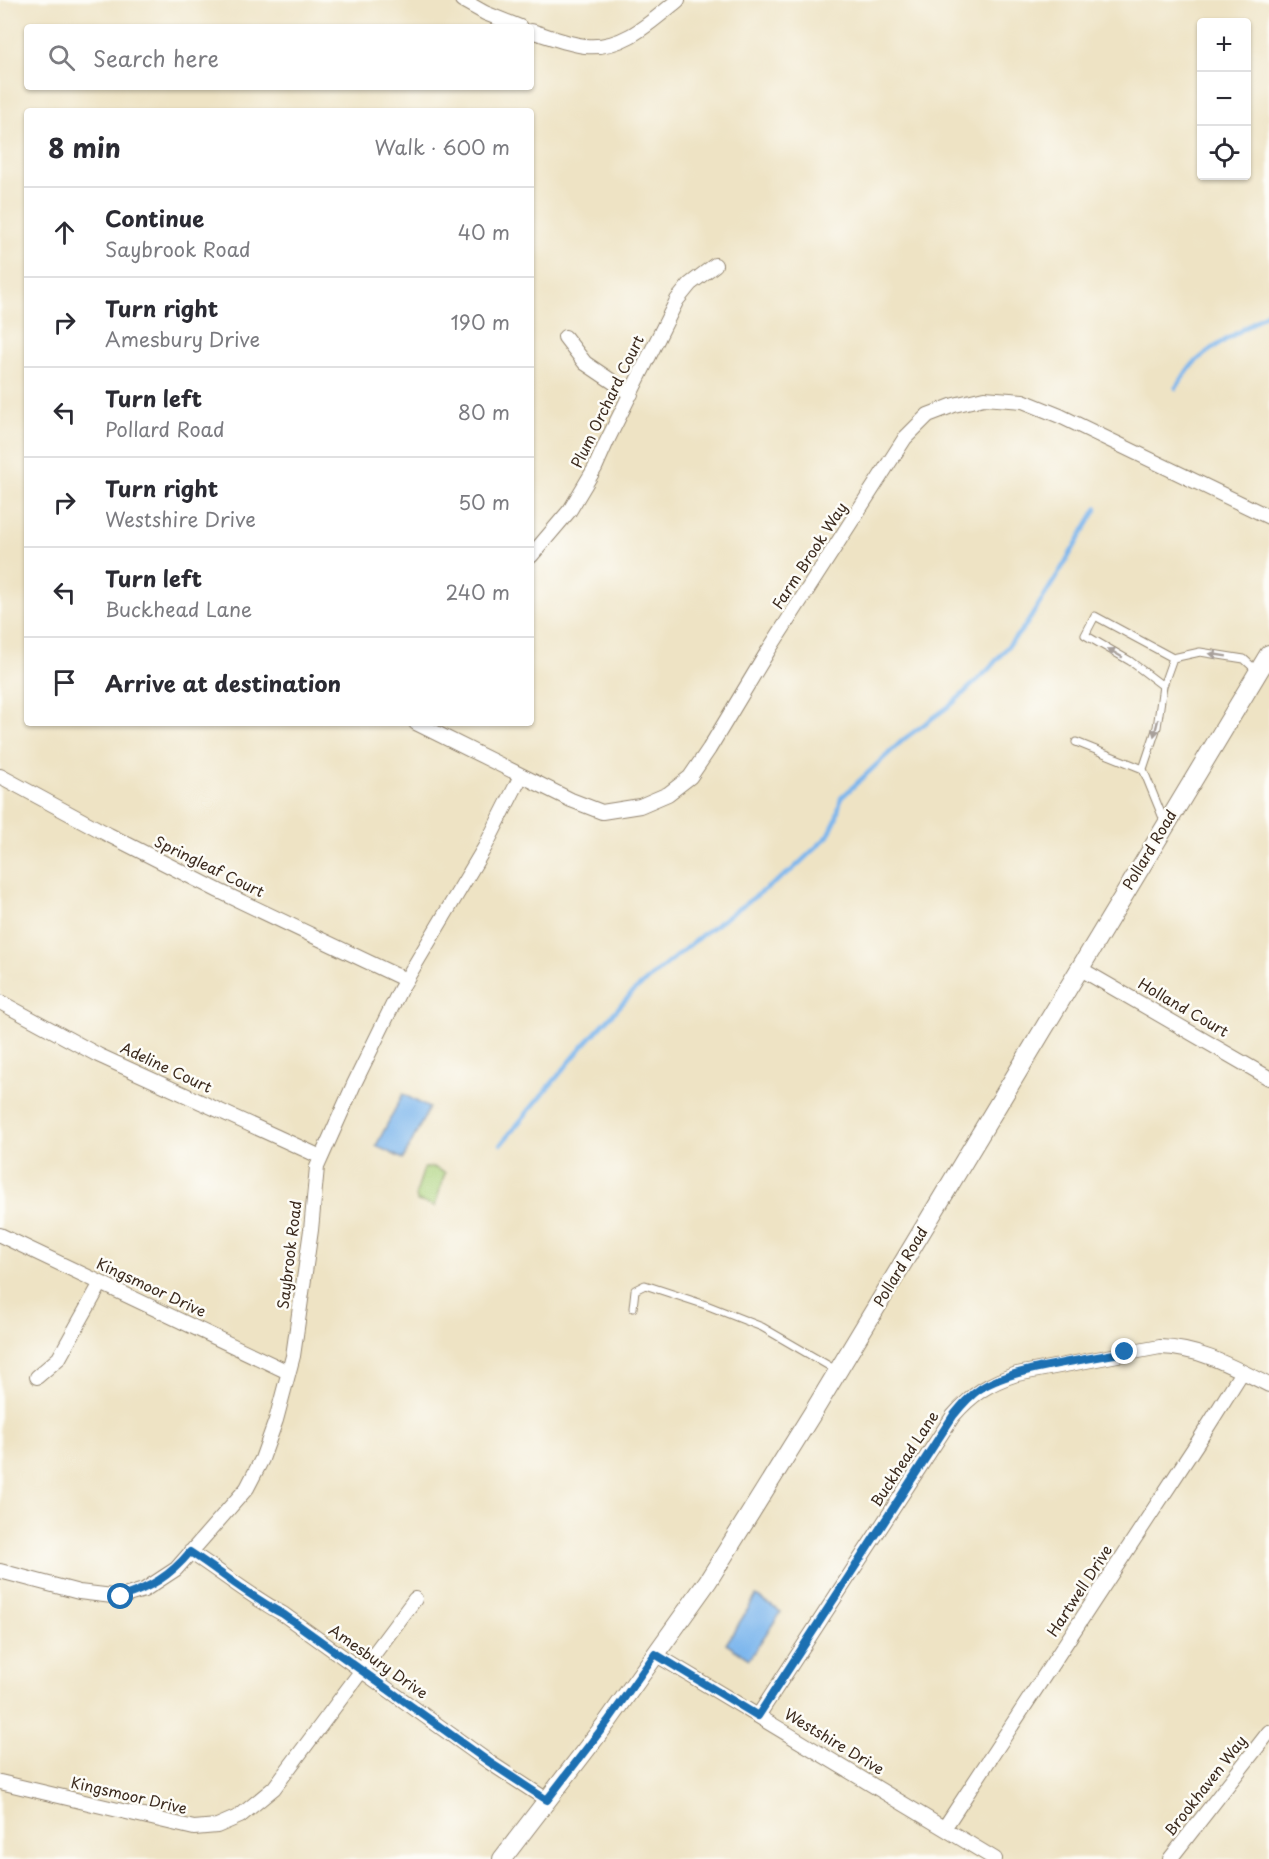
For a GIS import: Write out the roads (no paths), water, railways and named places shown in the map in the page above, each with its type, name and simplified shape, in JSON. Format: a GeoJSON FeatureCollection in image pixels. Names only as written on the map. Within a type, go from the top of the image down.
{"type":"FeatureCollection","features":[{"type":"Feature","properties":{"kind":"street"},"geometry":{"type":"LineString","coordinates":[[462,0],[485,13],[512,24]]}},
{"type":"Feature","properties":{"kind":"street"},"geometry":{"type":"LineString","coordinates":[[534,32],[582,45],[613,43],[626,39],[642,29],[678,0]]}},
{"type":"Feature","properties":{"kind":"street","name":"Plum Orchard Court"},"geometry":{"type":"LineString","coordinates":[[534,552],[570,510],[586,485],[677,300],[690,284],[715,265]]}},
{"type":"Feature","properties":{"kind":"street"},"geometry":{"type":"LineString","coordinates":[[565,337],[585,363],[631,394]]}},
{"type":"Feature","properties":{"kind":"street","name":"Farm Brook Way"},"geometry":{"type":"LineString","coordinates":[[422,726],[571,800],[602,812],[640,807],[668,794],[690,777],[905,438],[928,415],[954,405],[984,398],[1023,401],[1070,421],[1269,517]]}},
{"type":"Feature","properties":{"kind":"street","name":"Pollard Road"},"geometry":{"type":"LineString","coordinates":[[502,1859],[608,1721],[708,1581],[838,1371],[1269,654]]}},
{"type":"Feature","properties":{"kind":"street","name":"Springleaf Court"},"geometry":{"type":"LineString","coordinates":[[0,776],[219,891],[406,980]]}},
{"type":"Feature","properties":{"kind":"street","name":"Saybrook Road"},"geometry":{"type":"LineString","coordinates":[[0,1571],[79,1592],[121,1597],[144,1590],[176,1569],[247,1488],[262,1459],[276,1420],[288,1372],[301,1306],[317,1167],[354,1084],[406,980],[485,847],[521,776]]}},
{"type":"Feature","properties":{"kind":"street","name":"Holland Court"},"geometry":{"type":"LineString","coordinates":[[1079,968],[1269,1078]]}},
{"type":"Feature","properties":{"kind":"street","name":"Adeline Court"},"geometry":{"type":"LineString","coordinates":[[0,1002],[98,1055],[321,1157]]}},
{"type":"Feature","properties":{"kind":"street","name":"Kingsmoor Drive"},"geometry":{"type":"LineString","coordinates":[[0,1235],[288,1372]]}},
{"type":"Feature","properties":{"kind":"street"},"geometry":{"type":"LineString","coordinates":[[37,1377],[59,1358],[101,1282]]}},
{"type":"Feature","properties":{"kind":"street","name":"Buckhead Lane"},"geometry":{"type":"LineString","coordinates":[[758,1716],[953,1416],[966,1400],[980,1389],[997,1380],[1017,1374],[1160,1347],[1181,1347],[1201,1352],[1269,1385]]}},
{"type":"Feature","properties":{"kind":"street","name":"Hartwell Drive"},"geometry":{"type":"LineString","coordinates":[[945,1827],[1242,1372]]}},
{"type":"Feature","properties":{"kind":"street","name":"Amesbury Drive"},"geometry":{"type":"LineString","coordinates":[[190,1552],[219,1570],[265,1605],[283,1614],[489,1762],[547,1800]]}},
{"type":"Feature","properties":{"kind":"street","name":"Kingsmoor Drive"},"geometry":{"type":"LineString","coordinates":[[0,1782],[177,1825],[194,1828],[218,1826],[240,1816],[274,1788],[415,1599]]}},
{"type":"Feature","properties":{"kind":"street","name":"Westshire Drive"},"geometry":{"type":"LineString","coordinates":[[655,1654],[995,1859]]}},
{"type":"Feature","properties":{"kind":"street","name":"Brookhaven Way"},"geometry":{"type":"LineString","coordinates":[[1170,1859],[1269,1732]]}},
{"type":"Feature","properties":{"kind":"lane"},"geometry":{"type":"LineString","coordinates":[[1163,686],[1130,661],[1085,635],[1095,616],[1173,658],[1200,652],[1233,657],[1244,659],[1258,672]]}},
{"type":"Feature","properties":{"kind":"lane"},"geometry":{"type":"LineString","coordinates":[[1166,824],[1143,769],[1157,727],[1163,686],[1173,658]]}},
{"type":"Feature","properties":{"kind":"lane"},"geometry":{"type":"LineString","coordinates":[[1076,742],[1143,769]]}},
{"type":"Feature","properties":{"kind":"lane"},"geometry":{"type":"LineString","coordinates":[[633,1308],[635,1290],[645,1285],[762,1327],[838,1371]]}},
{"type":"Feature","properties":{"kind":"water"},"geometry":{"type":"Polygon","coordinates":[[[403,1094],[429,1108],[403,1159],[376,1146],[403,1094]]]}},
{"type":"Feature","properties":{"kind":"water"},"geometry":{"type":"Polygon","coordinates":[[[756,1596],[781,1612],[749,1659],[726,1644],[756,1596]]]}},
{"type":"Feature","properties":{"kind":"waterway"},"geometry":{"type":"LineString","coordinates":[[1176,388],[1190,367],[1199,359],[1269,311]]}},
{"type":"Feature","properties":{"kind":"waterway"},"geometry":{"type":"LineString","coordinates":[[501,1144],[583,1046],[633,992],[703,934],[792,870],[828,836],[836,820],[841,798],[904,739],[952,704],[988,670],[1026,625],[1097,508]]}}]}
